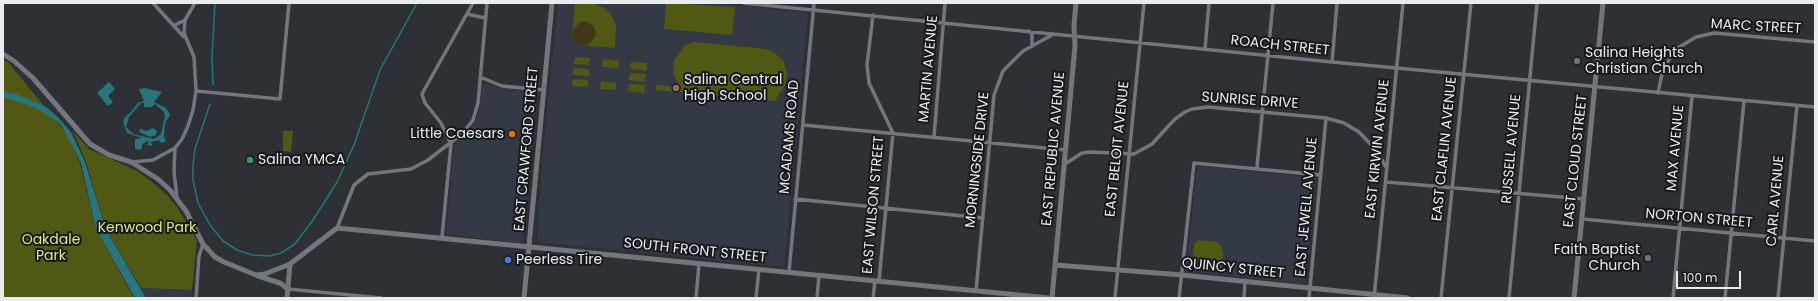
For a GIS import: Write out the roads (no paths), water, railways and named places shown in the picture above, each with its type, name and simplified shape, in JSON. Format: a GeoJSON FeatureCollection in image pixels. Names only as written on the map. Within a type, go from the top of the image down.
{"type":"FeatureCollection","features":[{"type":"Feature","properties":{"kind":"street"},"geometry":{"type":"LineString","coordinates":[[152,3],[175,25],[186,39]]}},
{"type":"Feature","properties":{"kind":"street"},"geometry":{"type":"LineString","coordinates":[[131,162],[153,160],[175,148],[182,139],[188,126],[196,91],[194,57],[184,33],[185,20],[194,3]]}},
{"type":"Feature","properties":{"kind":"street"},"geometry":{"type":"LineString","coordinates":[[196,91],[280,99],[290,3]]}},
{"type":"Feature","properties":{"kind":"street"},"geometry":{"type":"LineString","coordinates":[[442,237],[451,144],[441,123],[425,103],[422,94],[473,3]]}},
{"type":"Feature","properties":{"kind":"street"},"geometry":{"type":"LineString","coordinates":[[256,275],[265,274],[290,264],[337,228],[354,185],[368,174],[410,169],[428,160],[451,144],[463,133],[473,120],[478,103],[487,3]]}},
{"type":"Feature","properties":{"kind":"street","name":"EAST CRAWFORD STREET"},"geometry":{"type":"LineString","coordinates":[[524,298],[552,3]]}},
{"type":"Feature","properties":{"kind":"street","name":"ROACH STREET"},"geometry":{"type":"LineString","coordinates":[[743,3],[943,22],[1074,37],[1815,107]]}},
{"type":"Feature","properties":{"kind":"street","name":"MCADAMS ROAD"},"geometry":{"type":"LineString","coordinates":[[789,272],[814,3]]}},
{"type":"Feature","properties":{"kind":"street","name":"MARTIN AVENUE"},"geometry":{"type":"LineString","coordinates":[[934,137],[945,3]]}},
{"type":"Feature","properties":{"kind":"street","name":"EAST REPUBLIC AVENUE"},"geometry":{"type":"LineString","coordinates":[[1051,298],[1056,265],[1075,46],[1074,37],[1076,3]]}},
{"type":"Feature","properties":{"kind":"street","name":"EAST BELOIT AVENUE"},"geometry":{"type":"LineString","coordinates":[[1114,298],[1144,3]]}},
{"type":"Feature","properties":{"kind":"street"},"geometry":{"type":"LineString","coordinates":[[1205,49],[1209,3]]}},
{"type":"Feature","properties":{"kind":"street"},"geometry":{"type":"LineString","coordinates":[[1258,167],[1267,55],[1273,3]]}},
{"type":"Feature","properties":{"kind":"street"},"geometry":{"type":"LineString","coordinates":[[1332,62],[1337,3]]}},
{"type":"Feature","properties":{"kind":"street","name":"EAST KIRWIN AVENUE"},"geometry":{"type":"LineString","coordinates":[[1374,296],[1403,3]]}},
{"type":"Feature","properties":{"kind":"street","name":"EAST CLAFLIN AVENUE"},"geometry":{"type":"LineString","coordinates":[[1442,298],[1471,3]]}},
{"type":"Feature","properties":{"kind":"street","name":"RUSSELL AVENUE"},"geometry":{"type":"LineString","coordinates":[[1509,298],[1537,3]]}},
{"type":"Feature","properties":{"kind":"street","name":"EAST CLOUD STREET"},"geometry":{"type":"LineString","coordinates":[[1574,298],[1603,3]]}},
{"type":"Feature","properties":{"kind":"street"},"geometry":{"type":"LineString","coordinates":[[467,14],[486,18]]}},
{"type":"Feature","properties":{"kind":"street","name":"EAST WILSON STREET"},"geometry":{"type":"LineString","coordinates":[[872,15],[867,65],[869,83],[893,132],[877,281],[873,298]]}},
{"type":"Feature","properties":{"kind":"street"},"geometry":{"type":"LineString","coordinates":[[175,25],[185,20]]}},
{"type":"Feature","properties":{"kind":"street"},"geometry":{"type":"LineString","coordinates":[[1029,31],[1032,34],[1032,46]]}},
{"type":"Feature","properties":{"kind":"street","name":"MARC STREET"},"geometry":{"type":"LineString","coordinates":[[1658,93],[1663,69],[1676,49],[1696,36],[1714,33],[1815,42]]}},
{"type":"Feature","properties":{"kind":"street","name":"MORNINGSIDE DRIVE"},"geometry":{"type":"LineString","coordinates":[[976,291],[994,95],[1003,71],[1023,51],[1053,34]]}},
{"type":"Feature","properties":{"kind":"street"},"geometry":{"type":"LineString","coordinates":[[3,54],[14,61],[33,78],[90,144],[109,155],[131,162],[161,182],[177,198],[203,244],[219,260],[280,283],[288,289],[381,298]]}},
{"type":"Feature","properties":{"kind":"street"},"geometry":{"type":"LineString","coordinates":[[480,77],[502,86],[544,90]]}},
{"type":"Feature","properties":{"kind":"street","name":"MAX AVENUE"},"geometry":{"type":"LineString","coordinates":[[1673,298],[1692,96]]}},
{"type":"Feature","properties":{"kind":"street"},"geometry":{"type":"LineString","coordinates":[[1725,298],[1744,100]]}},
{"type":"Feature","properties":{"kind":"street","name":"CARL AVENUE"},"geometry":{"type":"LineString","coordinates":[[1778,298],[1797,105]]}},
{"type":"Feature","properties":{"kind":"street","name":"SUNRISE DRIVE"},"geometry":{"type":"LineString","coordinates":[[1065,164],[1082,153],[1134,154],[1152,144],[1175,119],[1192,109],[1208,107],[1326,118],[1344,123],[1359,132],[1376,150],[1386,167]]}},
{"type":"Feature","properties":{"kind":"street","name":"EAST JEWELL AVENUE"},"geometry":{"type":"LineString","coordinates":[[1309,298],[1326,118]]}},
{"type":"Feature","properties":{"kind":"street"},"geometry":{"type":"LineString","coordinates":[[803,125],[893,132],[990,144],[1066,150]]}},
{"type":"Feature","properties":{"kind":"street"},"geometry":{"type":"LineString","coordinates":[[175,148],[174,172],[177,198]]}},
{"type":"Feature","properties":{"kind":"street"},"geometry":{"type":"LineString","coordinates":[[1180,298],[1194,163],[1258,167],[1320,174]]}},
{"type":"Feature","properties":{"kind":"street"},"geometry":{"type":"LineString","coordinates":[[1386,182],[1584,199]]}},
{"type":"Feature","properties":{"kind":"street"},"geometry":{"type":"LineString","coordinates":[[795,199],[983,218]]}},
{"type":"Feature","properties":{"kind":"street","name":"NORTON STREET"},"geometry":{"type":"LineString","coordinates":[[1582,219],[1815,241]]}},
{"type":"Feature","properties":{"kind":"street","name":"SOUTH FRONT STREET"},"geometry":{"type":"LineString","coordinates":[[337,228],[442,237],[529,247],[1051,298]]}},
{"type":"Feature","properties":{"kind":"street"},"geometry":{"type":"LineString","coordinates":[[196,298],[199,256],[203,244]]}},
{"type":"Feature","properties":{"kind":"street"},"geometry":{"type":"LineString","coordinates":[[287,298],[290,264]]}},
{"type":"Feature","properties":{"kind":"street"},"geometry":{"type":"LineString","coordinates":[[696,298],[699,264]]}},
{"type":"Feature","properties":{"kind":"street","name":"QUINCY STREET"},"geometry":{"type":"LineString","coordinates":[[1056,265],[1182,275],[1374,296],[1408,298]]}},
{"type":"Feature","properties":{"kind":"street"},"geometry":{"type":"LineString","coordinates":[[756,298],[759,270]]}},
{"type":"Feature","properties":{"kind":"street"},"geometry":{"type":"LineString","coordinates":[[817,298],[819,275]]}},
{"type":"Feature","properties":{"kind":"street"},"geometry":{"type":"LineString","coordinates":[[1244,298],[1245,282]]}},
{"type":"Feature","properties":{"kind":"water"},"geometry":{"type":"Polygon","coordinates":[[[109,82],[115,89],[108,96],[113,102],[108,106],[97,93],[109,82]]]}},
{"type":"Feature","properties":{"kind":"water"},"geometry":{"type":"Polygon","coordinates":[[[145,88],[162,92],[154,102],[166,108],[170,115],[165,123],[164,136],[166,141],[161,143],[159,140],[151,142],[152,146],[147,145],[149,142],[147,141],[142,145],[141,150],[135,149],[135,139],[142,138],[127,133],[123,122],[125,117],[138,103],[144,101],[139,89],[145,88]],[[141,103],[129,117],[126,127],[133,134],[154,139],[161,134],[165,116],[164,112],[155,104],[151,107],[144,107],[144,103],[141,103]]]}},
{"type":"Feature","properties":{"kind":"water"},"geometry":{"type":"Polygon","coordinates":[[[3,91],[19,95],[46,107],[57,116],[71,132],[85,162],[106,230],[146,298],[135,298],[96,229],[81,163],[63,128],[58,122],[41,111],[3,97],[3,91]]]}},
{"type":"Feature","properties":{"kind":"water"},"geometry":{"type":"Polygon","coordinates":[[[153,128],[157,131],[156,135],[150,137],[139,132],[140,129],[146,131],[153,128]]]}},
{"type":"Feature","properties":{"kind":"waterway"},"geometry":{"type":"LineString","coordinates":[[213,85],[212,57],[215,3]]}},
{"type":"Feature","properties":{"kind":"waterway"},"geometry":{"type":"LineString","coordinates":[[210,104],[195,149],[193,165],[193,180],[198,203],[210,225],[223,241],[237,250],[252,255],[270,256],[281,253],[295,244],[313,220],[337,182],[354,145],[380,70],[417,3]]}},
{"type":"Feature","properties":{"kind":"place","name":"Salina Heights Christian Church"},"geometry":{"type":"Point","coordinates":[1577,61]}},
{"type":"Feature","properties":{"kind":"place","name":"Salina Central High School"},"geometry":{"type":"Point","coordinates":[676,88]}},
{"type":"Feature","properties":{"kind":"place","name":"Little Caesars"},"geometry":{"type":"Point","coordinates":[512,134]}},
{"type":"Feature","properties":{"kind":"place","name":"Salina YMCA"},"geometry":{"type":"Point","coordinates":[250,160]}},
{"type":"Feature","properties":{"kind":"place","name":"Faith Baptist Church"},"geometry":{"type":"Point","coordinates":[1648,258]}},
{"type":"Feature","properties":{"kind":"place","name":"Peerless Tire"},"geometry":{"type":"Point","coordinates":[508,260]}},
{"type":"Feature","properties":{"kind":"park label","name":"Kenwood Park"},"geometry":{"type":"Point","coordinates":[147,228]}},
{"type":"Feature","properties":{"kind":"park label","name":"Oakdale Park"},"geometry":{"type":"Point","coordinates":[51,248]}}]}
